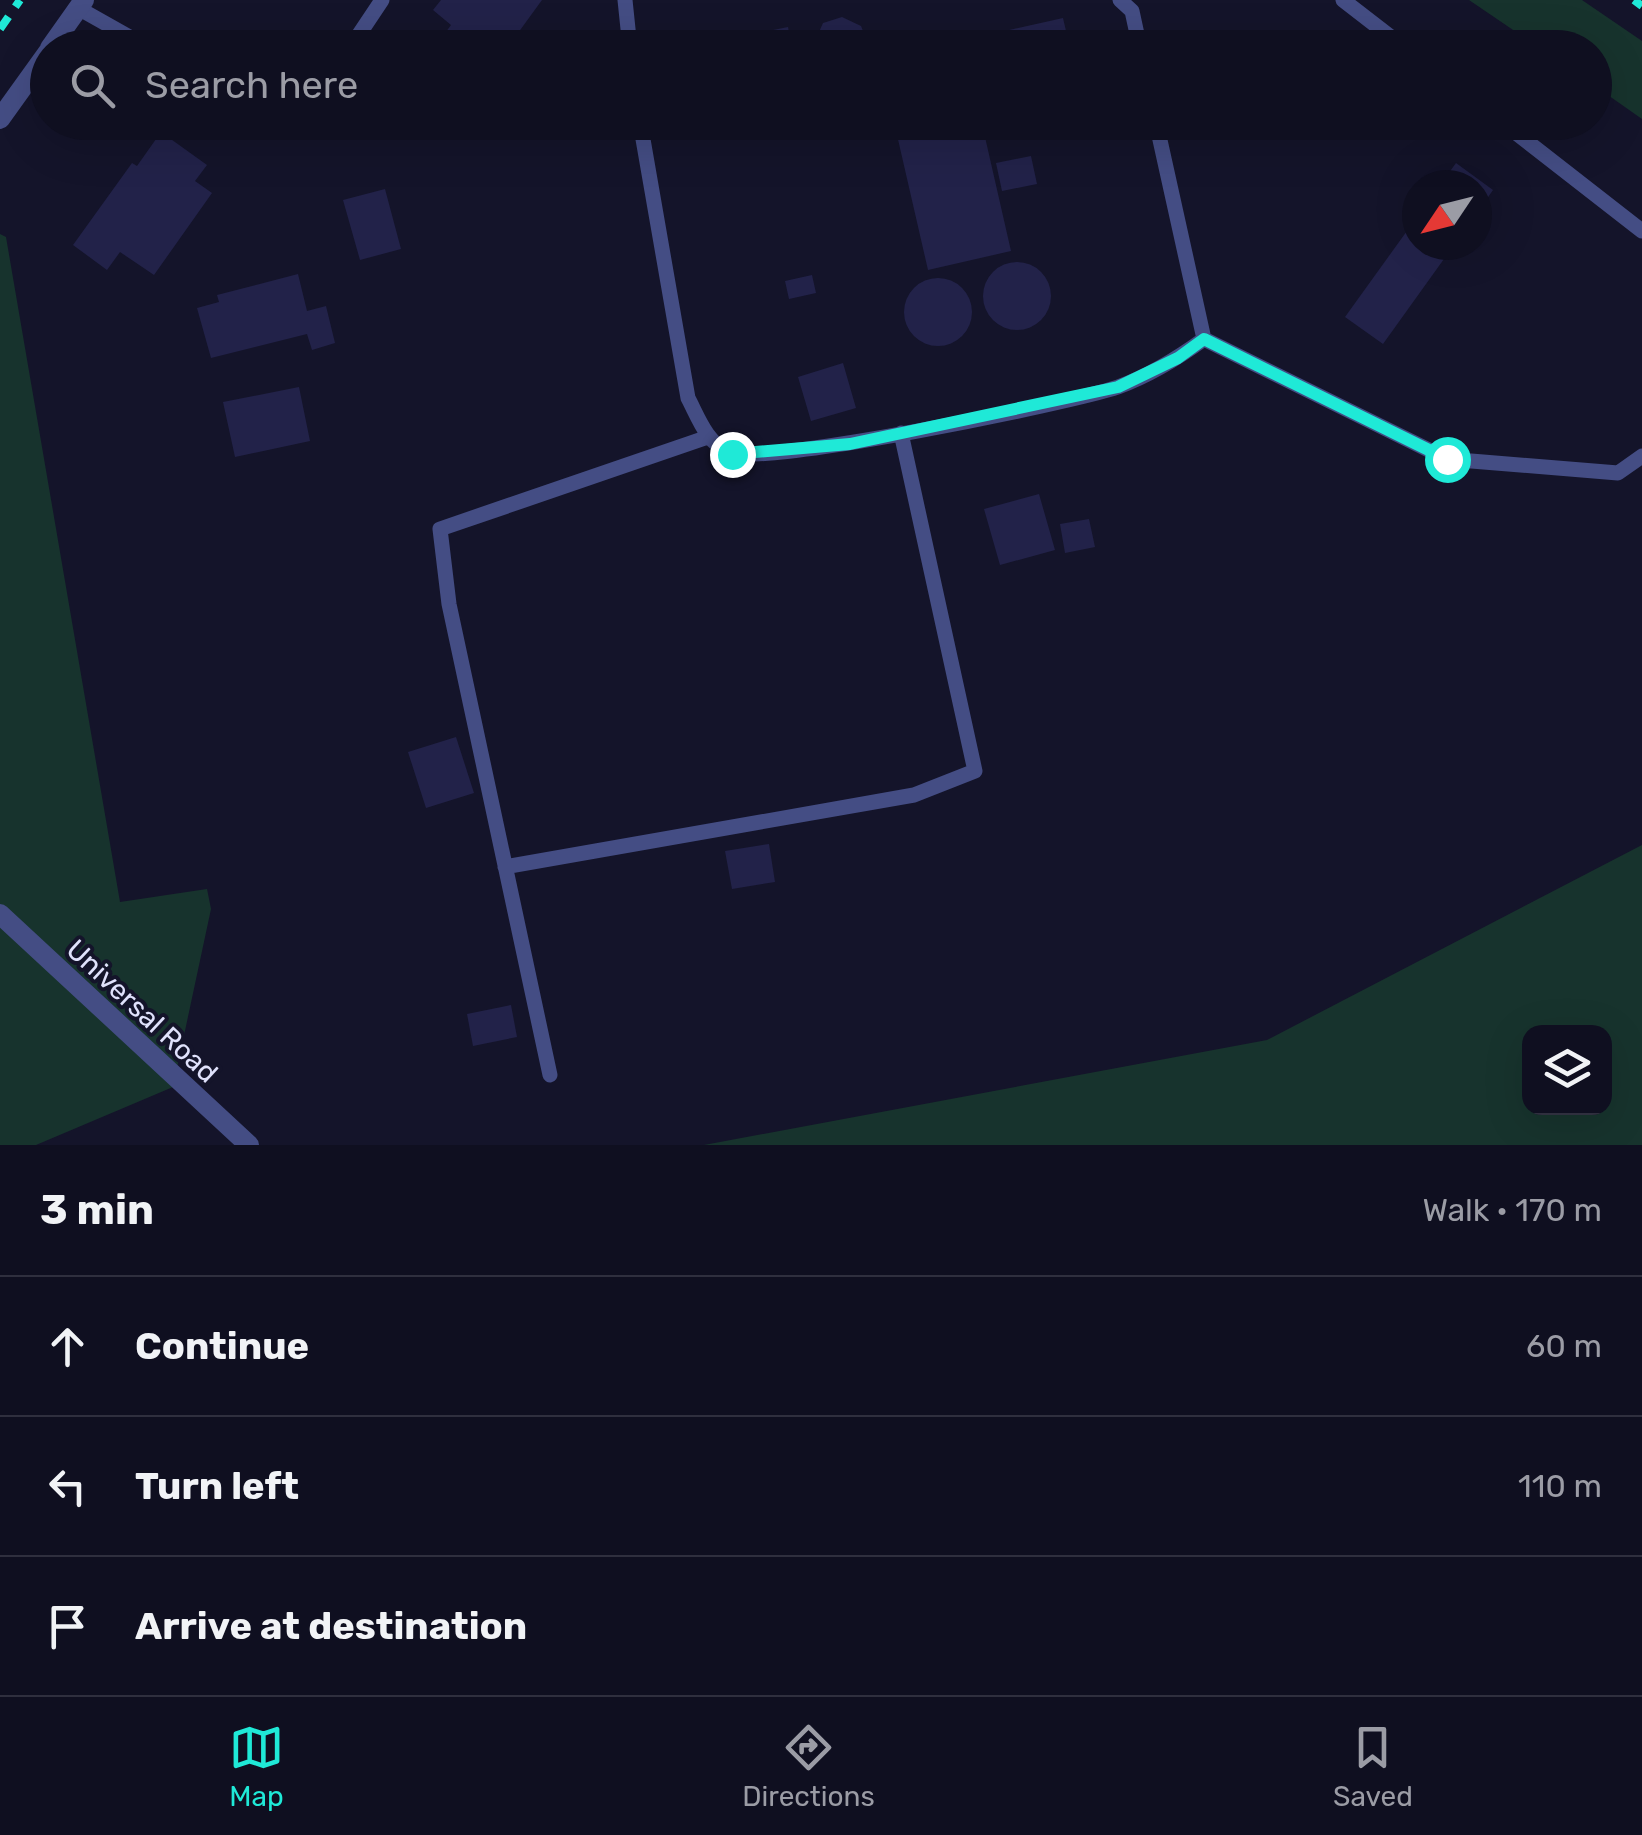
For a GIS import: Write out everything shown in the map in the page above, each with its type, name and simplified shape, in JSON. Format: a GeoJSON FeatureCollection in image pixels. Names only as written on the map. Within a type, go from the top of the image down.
{"type":"FeatureCollection","features":[{"type":"Feature","properties":{"kind":"street"},"geometry":{"type":"LineString","coordinates":[[63,30],[81,4]]}},
{"type":"Feature","properties":{"kind":"street"},"geometry":{"type":"LineString","coordinates":[[0,120],[30,77]]}},
{"type":"Feature","properties":{"kind":"street","name":"Universal Road"},"geometry":{"type":"LineString","coordinates":[[0,914],[249,1145]]}},
{"type":"Feature","properties":{"kind":"lane"},"geometry":{"type":"LineString","coordinates":[[362,30],[382,0]]}},
{"type":"Feature","properties":{"kind":"lane"},"geometry":{"type":"LineString","coordinates":[[626,0],[628,30]]}},
{"type":"Feature","properties":{"kind":"lane"},"geometry":{"type":"LineString","coordinates":[[1120,0],[1132,11],[1136,30]]}},
{"type":"Feature","properties":{"kind":"lane"},"geometry":{"type":"LineString","coordinates":[[1343,0],[1382,30]]}},
{"type":"Feature","properties":{"kind":"lane"},"geometry":{"type":"LineString","coordinates":[[81,4],[122,30]]}},
{"type":"Feature","properties":{"kind":"lane"},"geometry":{"type":"LineString","coordinates":[[643,140],[688,398],[708,438],[732,454],[850,444],[1118,387],[1178,358],[1204,339]]}},
{"type":"Feature","properties":{"kind":"lane"},"geometry":{"type":"LineString","coordinates":[[1160,140],[1204,339]]}},
{"type":"Feature","properties":{"kind":"lane"},"geometry":{"type":"LineString","coordinates":[[1525,140],[1642,230]]}},
{"type":"Feature","properties":{"kind":"lane"},"geometry":{"type":"LineString","coordinates":[[1204,339],[1447,459],[1618,473],[1642,456]]}},
{"type":"Feature","properties":{"kind":"lane"},"geometry":{"type":"LineString","coordinates":[[505,867],[914,795],[975,771],[901,434]]}},
{"type":"Feature","properties":{"kind":"lane"},"geometry":{"type":"LineString","coordinates":[[550,1075],[449,604],[440,530],[708,438]]}},
{"type":"Feature","properties":{"kind":"green space"},"geometry":{"type":"Polygon","coordinates":[[[1469,0],[1582,0],[1642,41],[1642,119],[1612,98],[1612,30],[1513,30],[1469,0]]]}},
{"type":"Feature","properties":{"kind":"green space"},"geometry":{"type":"Polygon","coordinates":[[[0,234],[6,237],[120,902],[207,889],[211,909],[173,1087],[36,1145],[0,1145],[0,234]]]}},
{"type":"Feature","properties":{"kind":"green space"},"geometry":{"type":"Polygon","coordinates":[[[1642,845],[1642,1145],[704,1145],[1267,1040],[1642,845]]]}},
{"type":"Feature","properties":{"kind":"building"},"geometry":{"type":"Polygon","coordinates":[[[441,0],[542,0],[520,30],[447,30],[451,25],[433,10],[441,0]]]}},
{"type":"Feature","properties":{"kind":"building"},"geometry":{"type":"Polygon","coordinates":[[[842,17],[863,30],[820,30],[823,23],[842,17]]]}},
{"type":"Feature","properties":{"kind":"building"},"geometry":{"type":"Polygon","coordinates":[[[1063,18],[1066,30],[1009,30],[1063,18]]]}},
{"type":"Feature","properties":{"kind":"building"},"geometry":{"type":"Polygon","coordinates":[[[155,140],[172,140],[207,165],[195,181],[212,193],[154,275],[120,252],[107,270],[73,245],[132,163],[137,166],[155,140]]]}},
{"type":"Feature","properties":{"kind":"building"},"geometry":{"type":"Polygon","coordinates":[[[898,140],[986,140],[1011,251],[928,270],[898,140]]]}},
{"type":"Feature","properties":{"kind":"building"},"geometry":{"type":"Polygon","coordinates":[[[1031,156],[1037,184],[1002,191],[996,163],[1031,156]]]}},
{"type":"Feature","properties":{"kind":"building"},"geometry":{"type":"Polygon","coordinates":[[[385,189],[401,249],[360,260],[343,200],[385,189]]]}},
{"type":"Feature","properties":{"kind":"building"},"geometry":{"type":"Polygon","coordinates":[[[1402,238],[1402,260],[1443,260],[1383,344],[1345,317],[1402,238]]]}},
{"type":"Feature","properties":{"kind":"building"},"geometry":{"type":"Polygon","coordinates":[[[1017,262],[1041,272],[1051,296],[1041,320],[1017,330],[993,320],[983,296],[993,272],[1017,262]]]}},
{"type":"Feature","properties":{"kind":"building"},"geometry":{"type":"Polygon","coordinates":[[[298,274],[307,311],[326,306],[335,343],[312,350],[307,334],[211,358],[197,308],[219,302],[217,295],[298,274]]]}},
{"type":"Feature","properties":{"kind":"building"},"geometry":{"type":"Polygon","coordinates":[[[812,275],[816,293],[789,299],[785,281],[812,275]]]}},
{"type":"Feature","properties":{"kind":"building"},"geometry":{"type":"Polygon","coordinates":[[[938,278],[962,288],[972,312],[962,336],[938,346],[914,336],[904,312],[914,288],[938,278]]]}},
{"type":"Feature","properties":{"kind":"building"},"geometry":{"type":"Polygon","coordinates":[[[843,363],[856,408],[811,421],[798,377],[843,363]]]}},
{"type":"Feature","properties":{"kind":"building"},"geometry":{"type":"Polygon","coordinates":[[[299,387],[310,441],[235,457],[223,402],[299,387]]]}},
{"type":"Feature","properties":{"kind":"building"},"geometry":{"type":"Polygon","coordinates":[[[1039,494],[1055,550],[1000,565],[984,509],[1039,494]]]}},
{"type":"Feature","properties":{"kind":"building"},"geometry":{"type":"Polygon","coordinates":[[[1089,519],[1095,547],[1065,553],[1060,524],[1089,519]]]}},
{"type":"Feature","properties":{"kind":"building"},"geometry":{"type":"Polygon","coordinates":[[[456,737],[474,793],[426,808],[408,752],[456,737]]]}},
{"type":"Feature","properties":{"kind":"building"},"geometry":{"type":"Polygon","coordinates":[[[769,844],[775,882],[732,889],[725,851],[769,844]]]}},
{"type":"Feature","properties":{"kind":"building"},"geometry":{"type":"Polygon","coordinates":[[[511,1005],[517,1037],[473,1046],[467,1014],[511,1005]]]}},
{"type":"Feature","properties":{"kind":"railway"},"geometry":{"type":"LineString","coordinates":[[0,29],[20,0]]}},
{"type":"Feature","properties":{"kind":"railway"},"geometry":{"type":"LineString","coordinates":[[1634,0],[1642,6]]}},
{"type":"Feature","properties":{"kind":"route"},"geometry":{"type":"LineString","coordinates":[[732,454],[850,444],[1118,387],[1178,358],[1204,339],[1447,459]]}}]}
